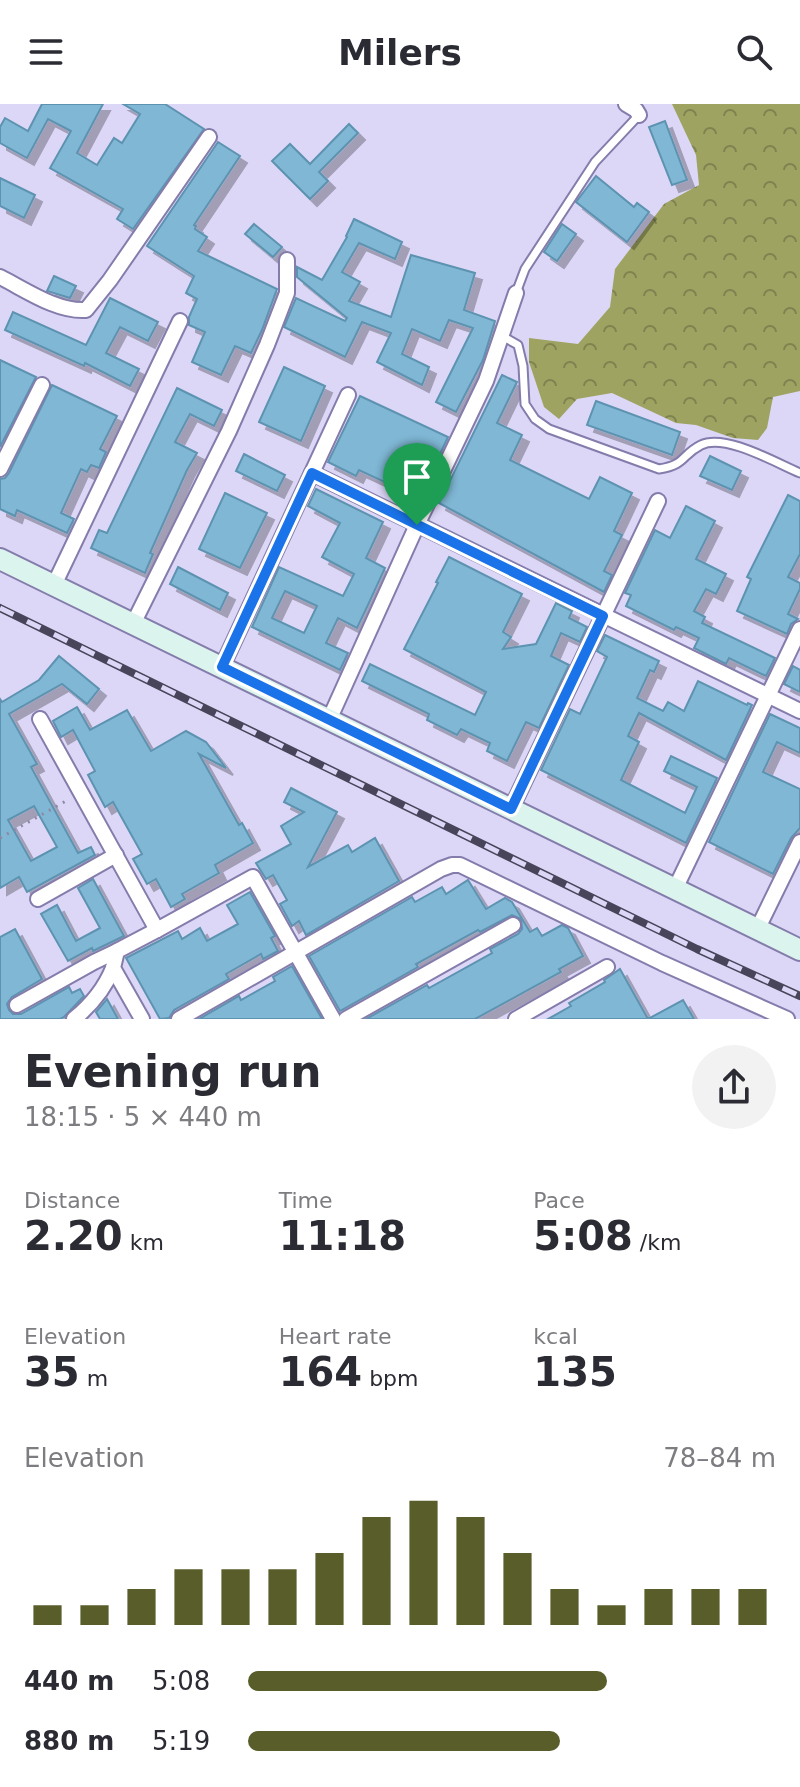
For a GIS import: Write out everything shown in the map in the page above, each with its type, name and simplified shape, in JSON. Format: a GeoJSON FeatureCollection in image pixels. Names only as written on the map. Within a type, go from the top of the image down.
{"type":"FeatureCollection","features":[{"type":"Feature","properties":{"kind":"main road"},"geometry":{"type":"LineString","coordinates":[[0,559],[800,950]]}},
{"type":"Feature","properties":{"kind":"street"},"geometry":{"type":"LineString","coordinates":[[626,104],[639,115]]}},
{"type":"Feature","properties":{"kind":"street"},"geometry":{"type":"LineString","coordinates":[[0,277],[54,304],[86,310],[209,137]]}},
{"type":"Feature","properties":{"kind":"street"},"geometry":{"type":"LineString","coordinates":[[133,624],[229,431],[267,345],[287,293],[287,260]]}},
{"type":"Feature","properties":{"kind":"street"},"geometry":{"type":"LineString","coordinates":[[329,720],[486,381],[516,293]]}},
{"type":"Feature","properties":{"kind":"street"},"geometry":{"type":"LineString","coordinates":[[54,585],[180,321]]}},
{"type":"Feature","properties":{"kind":"street"},"geometry":{"type":"LineString","coordinates":[[0,469],[42,385]]}},
{"type":"Feature","properties":{"kind":"street"},"geometry":{"type":"LineString","coordinates":[[222,667],[348,395]]}},
{"type":"Feature","properties":{"kind":"street"},"geometry":{"type":"LineString","coordinates":[[312,473],[800,711]]}},
{"type":"Feature","properties":{"kind":"street"},"geometry":{"type":"LineString","coordinates":[[511,809],[658,501]]}},
{"type":"Feature","properties":{"kind":"street"},"geometry":{"type":"LineString","coordinates":[[675,889],[800,629]]}},
{"type":"Feature","properties":{"kind":"street"},"geometry":{"type":"LineString","coordinates":[[40,719],[157,930]]}},
{"type":"Feature","properties":{"kind":"street"},"geometry":{"type":"LineString","coordinates":[[757,930],[800,842]]}},
{"type":"Feature","properties":{"kind":"street"},"geometry":{"type":"LineString","coordinates":[[38,899],[116,855]]}},
{"type":"Feature","properties":{"kind":"street"},"geometry":{"type":"LineString","coordinates":[[179,1019],[452,865],[460,865],[662,963],[787,1019]]}},
{"type":"Feature","properties":{"kind":"street"},"geometry":{"type":"LineString","coordinates":[[17,1005],[253,877],[333,1019]]}},
{"type":"Feature","properties":{"kind":"street"},"geometry":{"type":"LineString","coordinates":[[346,1019],[513,925]]}},
{"type":"Feature","properties":{"kind":"street"},"geometry":{"type":"LineString","coordinates":[[74,1019],[107,983],[117,951]]}},
{"type":"Feature","properties":{"kind":"street"},"geometry":{"type":"LineString","coordinates":[[519,1018],[607,967]]}},
{"type":"Feature","properties":{"kind":"street"},"geometry":{"type":"LineString","coordinates":[[113,968],[142,1019]]}},
{"type":"Feature","properties":{"kind":"lane"},"geometry":{"type":"LineString","coordinates":[[516,293],[525,269],[595,162],[639,115]]}},
{"type":"Feature","properties":{"kind":"lane"},"geometry":{"type":"LineString","coordinates":[[502,336],[518,345],[523,366],[525,404],[535,419],[549,429],[659,469],[675,467],[693,449],[709,441],[734,444],[800,473]]}},
{"type":"Feature","properties":{"kind":"path"},"geometry":{"type":"LineString","coordinates":[[0,838],[81,792]]}},
{"type":"Feature","properties":{"kind":"green space"},"geometry":{"type":"Polygon","coordinates":[[[672,104],[800,104],[800,391],[773,397],[767,428],[758,440],[733,438],[696,425],[676,423],[612,393],[577,399],[559,419],[544,407],[529,362],[529,338],[578,344],[610,307],[615,269],[664,204],[699,185],[696,155],[672,104]]]}},
{"type":"Feature","properties":{"kind":"building"},"geometry":{"type":"Polygon","coordinates":[[[42,104],[103,104],[77,153],[97,165],[114,138],[122,143],[140,114],[123,104],[165,104],[204,129],[133,229],[117,219],[123,209],[50,168],[71,131],[48,119],[27,158],[0,143],[0,127],[5,118],[28,131],[42,104]]]}},
{"type":"Feature","properties":{"kind":"building"},"geometry":{"type":"Polygon","coordinates":[[[665,121],[687,180],[672,185],[649,127],[665,121]]]}},
{"type":"Feature","properties":{"kind":"building"},"geometry":{"type":"Polygon","coordinates":[[[349,124],[358,133],[319,172],[328,181],[310,199],[272,161],[290,144],[310,164],[349,124]]]}},
{"type":"Feature","properties":{"kind":"building"},"geometry":{"type":"Polygon","coordinates":[[[218,142],[240,156],[194,225],[207,237],[198,251],[277,289],[251,353],[235,346],[221,375],[192,362],[205,332],[189,325],[197,299],[186,293],[194,276],[147,246],[218,142]]]}},
{"type":"Feature","properties":{"kind":"building"},"geometry":{"type":"Polygon","coordinates":[[[596,176],[634,207],[637,203],[649,212],[627,242],[576,202],[596,176]]]}},
{"type":"Feature","properties":{"kind":"building"},"geometry":{"type":"Polygon","coordinates":[[[0,178],[35,195],[24,218],[0,206],[0,178]]]}},
{"type":"Feature","properties":{"kind":"building"},"geometry":{"type":"Polygon","coordinates":[[[354,219],[402,242],[395,259],[359,243],[342,272],[360,282],[349,301],[391,317],[411,255],[475,273],[464,310],[495,321],[483,360],[456,412],[436,402],[473,328],[449,320],[440,341],[412,329],[402,354],[429,367],[422,385],[377,362],[391,333],[362,322],[345,357],[284,327],[296,298],[345,321],[347,318],[297,277],[297,267],[322,280],[354,219]]]}},
{"type":"Feature","properties":{"kind":"building"},"geometry":{"type":"Polygon","coordinates":[[[254,224],[282,247],[273,257],[245,234],[254,224]]]}},
{"type":"Feature","properties":{"kind":"building"},"geometry":{"type":"Polygon","coordinates":[[[562,224],[576,234],[557,261],[544,252],[562,224]]]}},
{"type":"Feature","properties":{"kind":"building"},"geometry":{"type":"Polygon","coordinates":[[[54,276],[76,286],[70,298],[47,291],[54,276]]]}},
{"type":"Feature","properties":{"kind":"building"},"geometry":{"type":"Polygon","coordinates":[[[110,298],[158,322],[148,341],[120,327],[106,353],[139,369],[130,386],[85,363],[84,366],[5,330],[13,312],[86,345],[110,298]]]}},
{"type":"Feature","properties":{"kind":"building"},"geometry":{"type":"Polygon","coordinates":[[[0,360],[36,377],[0,447],[0,360]]]}},
{"type":"Feature","properties":{"kind":"building"},"geometry":{"type":"Polygon","coordinates":[[[284,367],[325,386],[301,441],[259,422],[284,367]]]}},
{"type":"Feature","properties":{"kind":"building"},"geometry":{"type":"Polygon","coordinates":[[[502,375],[517,382],[497,423],[522,435],[510,460],[589,499],[600,477],[632,493],[614,531],[622,535],[604,571],[612,575],[604,592],[439,503],[502,375]]]}},
{"type":"Feature","properties":{"kind":"building"},"geometry":{"type":"Polygon","coordinates":[[[52,385],[117,416],[100,449],[106,452],[99,468],[91,465],[87,472],[81,469],[61,513],[74,519],[67,533],[17,510],[15,516],[0,509],[0,479],[9,473],[52,385]]]}},
{"type":"Feature","properties":{"kind":"building"},"geometry":{"type":"Polygon","coordinates":[[[177,388],[222,410],[214,426],[190,414],[175,442],[197,453],[150,553],[153,554],[145,573],[91,548],[99,530],[107,533],[177,388]]]}},
{"type":"Feature","properties":{"kind":"building"},"geometry":{"type":"Polygon","coordinates":[[[360,396],[448,437],[419,498],[359,470],[356,476],[328,462],[360,396]]]}},
{"type":"Feature","properties":{"kind":"building"},"geometry":{"type":"Polygon","coordinates":[[[596,401],[680,432],[672,455],[587,425],[596,401]]]}},
{"type":"Feature","properties":{"kind":"building"},"geometry":{"type":"Polygon","coordinates":[[[244,454],[285,475],[277,491],[236,471],[244,454]]]}},
{"type":"Feature","properties":{"kind":"building"},"geometry":{"type":"Polygon","coordinates":[[[710,456],[741,471],[732,490],[700,476],[710,456]]]}},
{"type":"Feature","properties":{"kind":"building"},"geometry":{"type":"Polygon","coordinates":[[[316,489],[383,522],[366,558],[385,568],[367,607],[357,628],[338,618],[326,643],[348,653],[340,670],[252,627],[279,567],[343,596],[354,574],[322,557],[340,523],[308,506],[316,489]],[[285,591],[272,618],[304,633],[317,606],[285,591]]]}},
{"type":"Feature","properties":{"kind":"building"},"geometry":{"type":"Polygon","coordinates":[[[225,493],[267,513],[240,568],[199,549],[225,493]]]}},
{"type":"Feature","properties":{"kind":"building"},"geometry":{"type":"Polygon","coordinates":[[[788,495],[800,501],[800,554],[788,577],[800,583],[800,589],[788,614],[798,619],[791,624],[787,634],[737,611],[751,579],[747,577],[788,495]]]}},
{"type":"Feature","properties":{"kind":"building"},"geometry":{"type":"Polygon","coordinates":[[[686,506],[715,521],[696,559],[726,574],[716,594],[706,589],[694,611],[705,617],[702,623],[775,658],[766,676],[729,658],[726,664],[694,648],[699,638],[676,627],[674,630],[626,606],[631,595],[625,593],[655,530],[670,538],[686,506]]]}},
{"type":"Feature","properties":{"kind":"building"},"geometry":{"type":"Polygon","coordinates":[[[449,557],[522,594],[503,632],[511,637],[503,649],[536,644],[556,603],[572,611],[569,618],[587,627],[580,642],[561,633],[551,656],[569,665],[539,728],[526,722],[507,761],[487,751],[490,743],[461,729],[457,735],[427,720],[429,714],[362,681],[370,664],[475,715],[486,692],[404,649],[449,557]]]}},
{"type":"Feature","properties":{"kind":"building"},"geometry":{"type":"Polygon","coordinates":[[[178,567],[228,593],[220,610],[170,584],[178,567]]]}},
{"type":"Feature","properties":{"kind":"building"},"geometry":{"type":"Polygon","coordinates":[[[605,635],[659,661],[654,672],[650,670],[637,698],[663,711],[668,702],[684,711],[698,681],[752,705],[726,760],[639,713],[628,736],[639,742],[621,780],[685,813],[697,787],[664,771],[671,756],[717,778],[686,843],[541,770],[570,709],[580,714],[607,657],[597,651],[605,635]]]}},
{"type":"Feature","properties":{"kind":"building"},"geometry":{"type":"Polygon","coordinates":[[[59,656],[99,689],[87,704],[62,684],[9,714],[37,764],[31,767],[78,853],[91,847],[95,855],[27,892],[19,877],[0,888],[0,699],[2,702],[39,680],[59,656]],[[34,806],[8,820],[31,861],[57,847],[34,806]]]}},
{"type":"Feature","properties":{"kind":"building"},"geometry":{"type":"Polygon","coordinates":[[[793,666],[800,670],[800,692],[784,684],[793,666]]]}},
{"type":"Feature","properties":{"kind":"building"},"geometry":{"type":"Polygon","coordinates":[[[77,707],[90,730],[127,710],[151,751],[186,731],[206,742],[226,768],[199,754],[239,825],[242,823],[253,843],[215,865],[219,873],[182,894],[185,899],[171,907],[156,879],[147,884],[133,859],[142,854],[113,802],[105,807],[88,775],[95,771],[73,730],[61,737],[53,721],[77,707]]]}},
{"type":"Feature","properties":{"kind":"building"},"geometry":{"type":"Polygon","coordinates":[[[770,714],[800,728],[800,753],[777,742],[763,772],[800,789],[800,828],[791,838],[773,874],[709,842],[770,714]]]}},
{"type":"Feature","properties":{"kind":"building"},"geometry":{"type":"Polygon","coordinates":[[[291,788],[337,812],[308,867],[348,845],[352,852],[375,838],[399,881],[306,935],[299,921],[292,926],[280,904],[287,900],[273,875],[266,879],[256,863],[291,844],[281,826],[304,812],[284,802],[291,788]]]}},
{"type":"Feature","properties":{"kind":"building"},"geometry":{"type":"Polygon","coordinates":[[[93,879],[124,936],[68,961],[41,914],[57,905],[76,941],[100,928],[78,888],[93,879]]]}},
{"type":"Feature","properties":{"kind":"building"},"geometry":{"type":"Polygon","coordinates":[[[468,880],[486,909],[505,898],[512,902],[530,932],[537,928],[542,936],[562,925],[568,928],[583,956],[559,969],[561,972],[475,1019],[366,1019],[492,953],[490,949],[522,929],[521,919],[512,915],[416,964],[418,967],[340,1011],[309,956],[412,897],[415,902],[442,887],[446,894],[468,880]]]}},
{"type":"Feature","properties":{"kind":"building"},"geometry":{"type":"Polygon","coordinates":[[[250,892],[275,936],[271,938],[278,951],[263,959],[261,954],[226,974],[229,979],[174,1010],[169,1018],[160,1019],[126,958],[178,931],[182,939],[200,928],[207,941],[238,924],[227,905],[250,892]]]}},
{"type":"Feature","properties":{"kind":"building"},"geometry":{"type":"Polygon","coordinates":[[[15,929],[42,979],[12,997],[7,1004],[9,1010],[13,1014],[21,1014],[69,987],[72,993],[80,989],[84,996],[64,1017],[0,1019],[0,937],[15,929]]]}},
{"type":"Feature","properties":{"kind":"building"},"geometry":{"type":"Polygon","coordinates":[[[292,966],[322,1019],[199,1019],[239,996],[241,1000],[275,981],[273,977],[292,966]]]}},
{"type":"Feature","properties":{"kind":"building"},"geometry":{"type":"Polygon","coordinates":[[[620,969],[648,1019],[548,1019],[571,1006],[569,1003],[605,982],[620,969]]]}},
{"type":"Feature","properties":{"kind":"building"},"geometry":{"type":"Polygon","coordinates":[[[107,999],[118,1019],[100,1019],[96,1012],[107,999]]]}},
{"type":"Feature","properties":{"kind":"building"},"geometry":{"type":"Polygon","coordinates":[[[683,1000],[694,1019],[648,1019],[683,1000]]]}},
{"type":"Feature","properties":{"kind":"railway"},"geometry":{"type":"LineString","coordinates":[[0,608],[697,949],[800,996]]}},
{"type":"Feature","properties":{"kind":"route"},"geometry":{"type":"LineString","coordinates":[[312,473],[417,525],[603,616],[511,809],[222,667],[312,473]]}}]}
